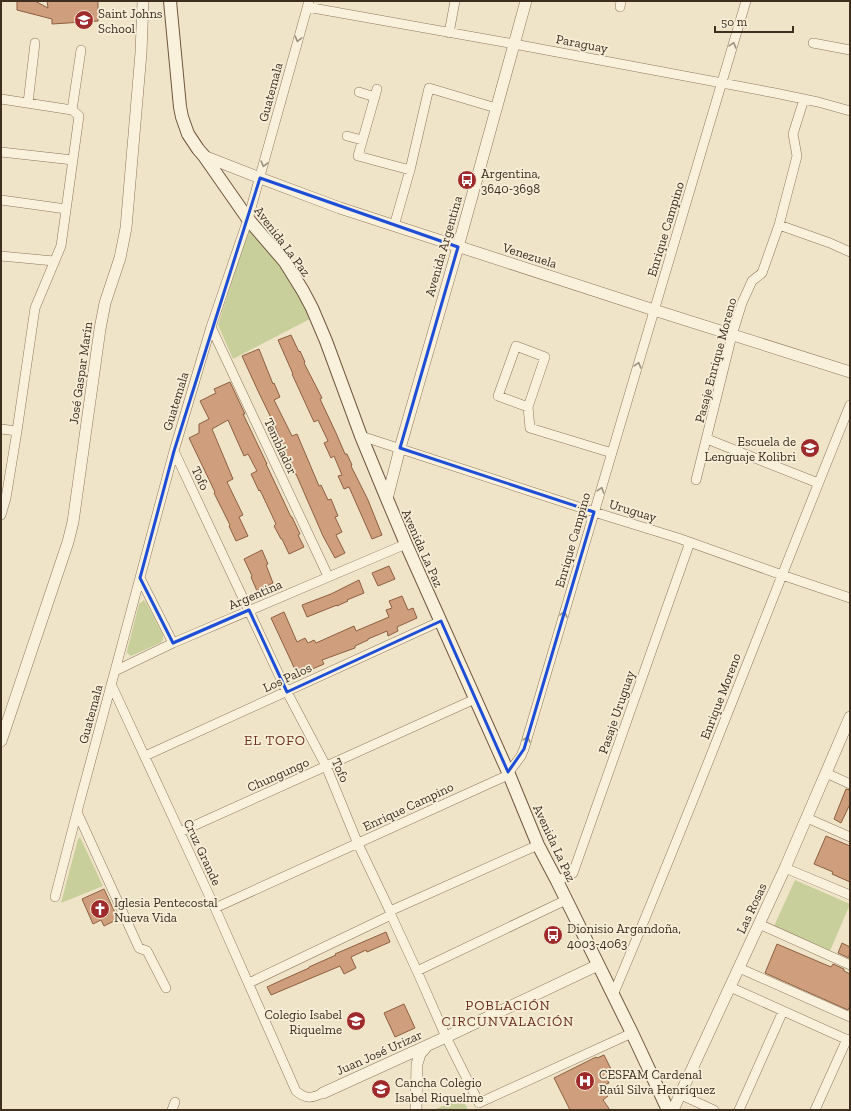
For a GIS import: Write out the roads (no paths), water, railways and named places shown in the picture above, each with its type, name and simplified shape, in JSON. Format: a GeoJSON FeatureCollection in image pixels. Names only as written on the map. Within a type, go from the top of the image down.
{"type":"FeatureCollection","features":[{"type":"Feature","properties":{"kind":"main road","name":"Avenida La Paz"},"geometry":{"type":"LineString","coordinates":[[170,1],[180,107],[188,134],[248,219],[285,262],[312,308],[387,499],[508,772],[538,845],[632,1033],[668,1110]]}},
{"type":"Feature","properties":{"kind":"street","name":"José Gaspar Marín"},"geometry":{"type":"LineString","coordinates":[[1,742],[73,522],[102,315],[120,258],[126,228],[141,53],[143,1]]}},
{"type":"Feature","properties":{"kind":"street"},"geometry":{"type":"LineString","coordinates":[[449,33],[456,1]]}},
{"type":"Feature","properties":{"kind":"street","name":"Avenida Argentina"},"geometry":{"type":"LineString","coordinates":[[387,499],[526,1]]}},
{"type":"Feature","properties":{"kind":"street","name":"Enrique Campino"},"geometry":{"type":"LineString","coordinates":[[215,908],[506,776],[521,756],[723,83],[746,1]]}},
{"type":"Feature","properties":{"kind":"street","name":"Paraguay"},"geometry":{"type":"LineString","coordinates":[[308,4],[449,33],[723,83],[804,99],[850,111]]}},
{"type":"Feature","properties":{"kind":"street","name":"Guatemala"},"geometry":{"type":"LineString","coordinates":[[55,898],[174,450],[211,328],[248,219],[308,4]]}},
{"type":"Feature","properties":{"kind":"street"},"geometry":{"type":"LineString","coordinates":[[813,42],[850,50]]}},
{"type":"Feature","properties":{"kind":"street"},"geometry":{"type":"LineString","coordinates":[[28,103],[35,43]]}},
{"type":"Feature","properties":{"kind":"street"},"geometry":{"type":"LineString","coordinates":[[72,110],[81,50]]}},
{"type":"Feature","properties":{"kind":"street"},"geometry":{"type":"LineString","coordinates":[[394,226],[410,170],[429,88],[496,108]]}},
{"type":"Feature","properties":{"kind":"street"},"geometry":{"type":"LineString","coordinates":[[359,92],[376,93],[358,156],[410,170]]}},
{"type":"Feature","properties":{"kind":"street"},"geometry":{"type":"LineString","coordinates":[[1,99],[72,110],[79,116],[60,246],[35,308],[17,431],[5,482],[1,514]]}},
{"type":"Feature","properties":{"kind":"street","name":"Pasaje Enrique Moreno"},"geometry":{"type":"LineString","coordinates":[[696,480],[732,334],[742,303],[752,281],[762,273],[779,225],[797,156],[793,134],[804,99]]}},
{"type":"Feature","properties":{"kind":"street"},"geometry":{"type":"LineString","coordinates":[[348,136],[362,140]]}},
{"type":"Feature","properties":{"kind":"street"},"geometry":{"type":"LineString","coordinates":[[1,152],[73,160]]}},
{"type":"Feature","properties":{"kind":"street","name":"Venezuela"},"geometry":{"type":"LineString","coordinates":[[204,156],[340,208],[850,372]]}},
{"type":"Feature","properties":{"kind":"street"},"geometry":{"type":"LineString","coordinates":[[1,200],[66,209]]}},
{"type":"Feature","properties":{"kind":"street"},"geometry":{"type":"LineString","coordinates":[[779,225],[830,243],[850,252]]}},
{"type":"Feature","properties":{"kind":"street"},"geometry":{"type":"LineString","coordinates":[[1,256],[54,262]]}},
{"type":"Feature","properties":{"kind":"street","name":"Temblador"},"geometry":{"type":"LineString","coordinates":[[211,328],[328,576]]}},
{"type":"Feature","properties":{"kind":"street"},"geometry":{"type":"LineString","coordinates":[[528,407],[498,396],[516,346],[545,357],[528,407],[530,428],[612,453]]}},
{"type":"Feature","properties":{"kind":"street","name":"Enrique Moreno"},"geometry":{"type":"LineString","coordinates":[[613,995],[699,786],[850,405]]}},
{"type":"Feature","properties":{"kind":"street"},"geometry":{"type":"LineString","coordinates":[[1,429],[17,431]]}},
{"type":"Feature","properties":{"kind":"street","name":"Uruguay"},"geometry":{"type":"LineString","coordinates":[[361,436],[690,542],[850,598]]}},
{"type":"Feature","properties":{"kind":"street","name":"Pasaje Enrique Moreno"},"geometry":{"type":"LineString","coordinates":[[707,439],[818,483]]}},
{"type":"Feature","properties":{"kind":"street","name":"Tofo"},"geometry":{"type":"LineString","coordinates":[[174,450],[287,692],[326,766],[358,844],[446,1037],[479,1103],[632,1033]]}},
{"type":"Feature","properties":{"kind":"street","name":"Pasaje Uruguay"},"geometry":{"type":"LineString","coordinates":[[557,881],[573,873],[690,542]]}},
{"type":"Feature","properties":{"kind":"street","name":"Argentina"},"geometry":{"type":"LineString","coordinates":[[115,671],[173,643],[406,544]]}},
{"type":"Feature","properties":{"kind":"street"},"geometry":{"type":"LineString","coordinates":[[140,578],[173,643]]}},
{"type":"Feature","properties":{"kind":"street","name":"Los Palos"},"geometry":{"type":"LineString","coordinates":[[145,756],[441,622]]}},
{"type":"Feature","properties":{"kind":"street","name":"Cruz Grande"},"geometry":{"type":"LineString","coordinates":[[111,684],[249,982],[296,1091],[302,1096],[309,1097],[314,1097],[323,1092]]}},
{"type":"Feature","properties":{"kind":"street","name":"Chungungo"},"geometry":{"type":"LineString","coordinates":[[180,832],[475,698]]}},
{"type":"Feature","properties":{"kind":"street","name":"Las Rosas"},"geometry":{"type":"LineString","coordinates":[[673,1110],[785,868],[826,773],[848,728],[850,717]]}},
{"type":"Feature","properties":{"kind":"street"},"geometry":{"type":"LineString","coordinates":[[826,773],[850,784]]}},
{"type":"Feature","properties":{"kind":"street"},"geometry":{"type":"LineString","coordinates":[[77,812],[139,948],[147,951],[166,988]]}},
{"type":"Feature","properties":{"kind":"street"},"geometry":{"type":"LineString","coordinates":[[807,818],[850,837]]}},
{"type":"Feature","properties":{"kind":"street"},"geometry":{"type":"LineString","coordinates":[[249,982],[390,913],[538,845]]}},
{"type":"Feature","properties":{"kind":"street"},"geometry":{"type":"LineString","coordinates":[[785,868],[850,895]]}},
{"type":"Feature","properties":{"kind":"street"},"geometry":{"type":"LineString","coordinates":[[417,971],[566,900]]}},
{"type":"Feature","properties":{"kind":"street"},"geometry":{"type":"LineString","coordinates":[[759,924],[850,965]]}},
{"type":"Feature","properties":{"kind":"street","name":"Juan José Urizar"},"geometry":{"type":"LineString","coordinates":[[323,1092],[446,1037],[598,965]]}},
{"type":"Feature","properties":{"kind":"street"},"geometry":{"type":"LineString","coordinates":[[739,968],[850,1016]]}},
{"type":"Feature","properties":{"kind":"street"},"geometry":{"type":"LineString","coordinates":[[730,987],[849,1040],[815,1110]]}},
{"type":"Feature","properties":{"kind":"street"},"geometry":{"type":"LineString","coordinates":[[740,1110],[784,1011]]}},
{"type":"Feature","properties":{"kind":"street"},"geometry":{"type":"LineString","coordinates":[[416,1110],[417,1064],[420,1054],[430,1044]]}},
{"type":"Feature","properties":{"kind":"street"},"geometry":{"type":"LineString","coordinates":[[680,1095],[714,1110]]}},
{"type":"Feature","properties":{"kind":"place","name":"Saint Johns School"},"geometry":{"type":"Point","coordinates":[84,20]}},
{"type":"Feature","properties":{"kind":"place","name":"Argentina, 3640-3698"},"geometry":{"type":"Point","coordinates":[467,180]}},
{"type":"Feature","properties":{"kind":"place","name":"Escuela de Lenguaje Kolibri"},"geometry":{"type":"Point","coordinates":[810,448]}},
{"type":"Feature","properties":{"kind":"place","name":"Iglesia Pentecostal Nueva Vida"},"geometry":{"type":"Point","coordinates":[100,909]}},
{"type":"Feature","properties":{"kind":"place","name":"Dionisio Argandoña, 4003-4063"},"geometry":{"type":"Point","coordinates":[553,935]}},
{"type":"Feature","properties":{"kind":"place","name":"Colegio Isabel Riquelme"},"geometry":{"type":"Point","coordinates":[356,1021]}},
{"type":"Feature","properties":{"kind":"place","name":"CESFAM Cardenal Raúl Silva Henríquez"},"geometry":{"type":"Point","coordinates":[585,1081]}},
{"type":"Feature","properties":{"kind":"place","name":"Cancha Colegio Isabel Riquelme"},"geometry":{"type":"Point","coordinates":[381,1089]}},
{"type":"Feature","properties":{"kind":"district","name":"EL TOFO"},"geometry":{"type":"Point","coordinates":[275,740]}},
{"type":"Feature","properties":{"kind":"district","name":"POBLACIÓN CIRCUNVALACIÓN"},"geometry":{"type":"Point","coordinates":[508,1014]}}]}
